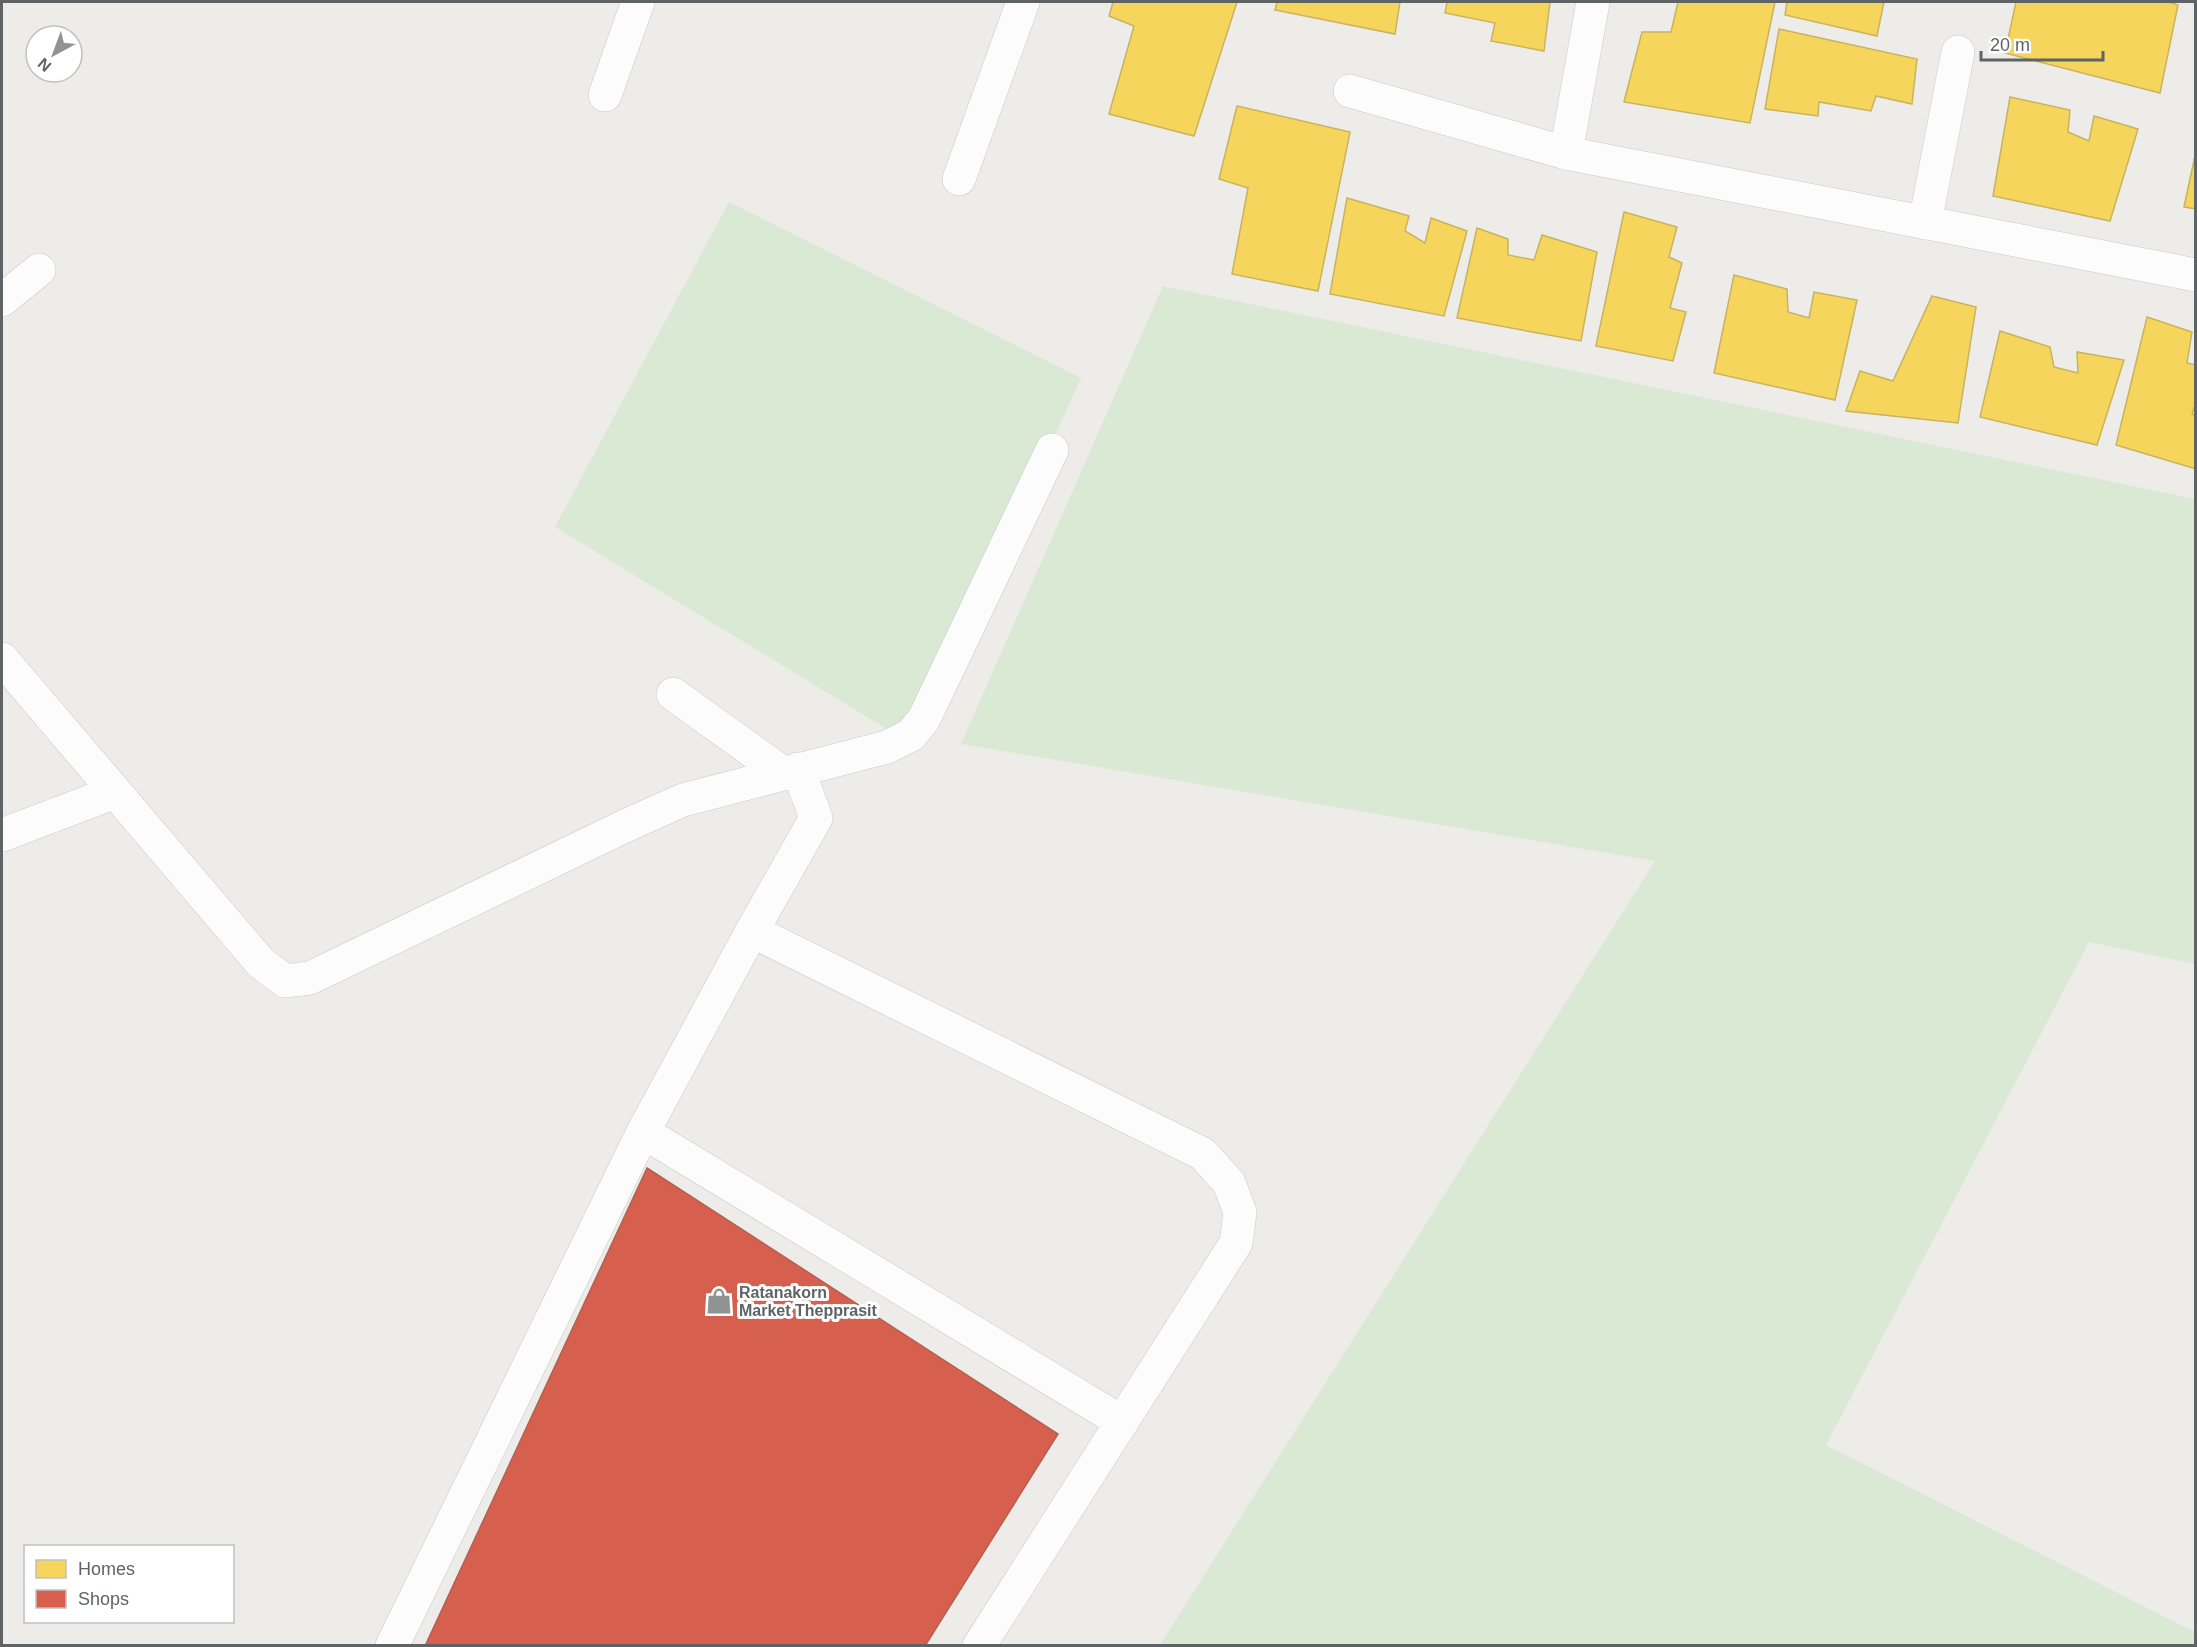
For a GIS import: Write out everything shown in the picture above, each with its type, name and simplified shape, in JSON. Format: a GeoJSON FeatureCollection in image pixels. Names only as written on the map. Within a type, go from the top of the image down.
{"type":"FeatureCollection","features":[{"type":"Feature","properties":{"kind":"street"},"geometry":{"type":"LineString","coordinates":[[605,96],[638,2]]}},
{"type":"Feature","properties":{"kind":"street"},"geometry":{"type":"LineString","coordinates":[[959,179],[1023,2]]}},
{"type":"Feature","properties":{"kind":"street"},"geometry":{"type":"LineString","coordinates":[[1566,153],[1593,2]]}},
{"type":"Feature","properties":{"kind":"street"},"geometry":{"type":"LineString","coordinates":[[1924,223],[1958,52]]}},
{"type":"Feature","properties":{"kind":"street"},"geometry":{"type":"LineString","coordinates":[[1350,91],[1566,153],[2196,275]]}},
{"type":"Feature","properties":{"kind":"street"},"geometry":{"type":"LineString","coordinates":[[2,300],[39,270]]}},
{"type":"Feature","properties":{"kind":"street"},"geometry":{"type":"LineString","coordinates":[[2,659],[261,963],[285,981],[310,978],[683,800],[887,747],[911,735],[924,719],[1052,450]]}},
{"type":"Feature","properties":{"kind":"street"},"geometry":{"type":"LineString","coordinates":[[392,1646],[643,1132],[816,818],[790,771],[673,694]]}},
{"type":"Feature","properties":{"kind":"street"},"geometry":{"type":"LineString","coordinates":[[2,835],[116,792]]}},
{"type":"Feature","properties":{"kind":"street"},"geometry":{"type":"LineString","coordinates":[[752,931],[1203,1154],[1228,1183],[1240,1212],[1236,1243],[979,1646]]}},
{"type":"Feature","properties":{"kind":"street"},"geometry":{"type":"LineString","coordinates":[[643,1132],[1122,1422]]}},
{"type":"Feature","properties":{"kind":"green space"},"geometry":{"type":"Polygon","coordinates":[[[729,202],[1081,378],[915,746],[555,527],[729,202]]]}},
{"type":"Feature","properties":{"kind":"green space"},"geometry":{"type":"Polygon","coordinates":[[[1163,286],[2195,499],[2195,964],[2089,942],[1826,1445],[2195,1632],[2195,1645],[1160,1645],[1655,861],[961,744],[1163,286]]]}},
{"type":"Feature","properties":{"kind":"building: Homes"},"geometry":{"type":"Polygon","coordinates":[[[1113,2],[1237,2],[1194,136],[1109,114],[1134,26],[1109,16],[1113,2]]]}},
{"type":"Feature","properties":{"kind":"building: Homes"},"geometry":{"type":"Polygon","coordinates":[[[1277,2],[1400,2],[1395,34],[1275,10],[1277,2]]]}},
{"type":"Feature","properties":{"kind":"building: Homes"},"geometry":{"type":"Polygon","coordinates":[[[1447,2],[1550,2],[1544,51],[1491,41],[1495,23],[1445,13],[1447,2]]]}},
{"type":"Feature","properties":{"kind":"building: Homes"},"geometry":{"type":"Polygon","coordinates":[[[1678,2],[1775,2],[1750,123],[1624,102],[1642,32],[1671,32],[1678,2]]]}},
{"type":"Feature","properties":{"kind":"building: Homes"},"geometry":{"type":"Polygon","coordinates":[[[1787,2],[1884,2],[1877,36],[1785,15],[1787,2]]]}},
{"type":"Feature","properties":{"kind":"building: Homes"},"geometry":{"type":"Polygon","coordinates":[[[2016,2],[2169,2],[2178,5],[2160,93],[2005,53],[2016,2]]]}},
{"type":"Feature","properties":{"kind":"building: Homes"},"geometry":{"type":"Polygon","coordinates":[[[1779,29],[1917,59],[1912,104],[1876,96],[1871,111],[1819,102],[1818,116],[1765,109],[1779,29]]]}},
{"type":"Feature","properties":{"kind":"building: Homes"},"geometry":{"type":"Polygon","coordinates":[[[2010,97],[2070,110],[2068,132],[2089,141],[2094,116],[2138,129],[2110,221],[1993,196],[2010,97]]]}},
{"type":"Feature","properties":{"kind":"building: Homes"},"geometry":{"type":"Polygon","coordinates":[[[1237,106],[1350,132],[1318,291],[1232,274],[1248,188],[1219,179],[1237,106]]]}},
{"type":"Feature","properties":{"kind":"building: Homes"},"geometry":{"type":"Polygon","coordinates":[[[2196,151],[2196,209],[2184,207],[2196,151]]]}},
{"type":"Feature","properties":{"kind":"building: Homes"},"geometry":{"type":"Polygon","coordinates":[[[1347,198],[1409,216],[1405,231],[1425,243],[1431,218],[1467,231],[1444,316],[1330,294],[1347,198]]]}},
{"type":"Feature","properties":{"kind":"building: Homes"},"geometry":{"type":"Polygon","coordinates":[[[1624,212],[1677,227],[1669,257],[1682,263],[1670,308],[1686,312],[1673,361],[1596,346],[1624,212]]]}},
{"type":"Feature","properties":{"kind":"building: Homes"},"geometry":{"type":"Polygon","coordinates":[[[1477,228],[1508,239],[1508,255],[1534,260],[1542,235],[1597,252],[1581,341],[1457,318],[1477,228]]]}},
{"type":"Feature","properties":{"kind":"building: Homes"},"geometry":{"type":"Polygon","coordinates":[[[1734,275],[1787,289],[1788,312],[1809,318],[1814,292],[1857,300],[1835,400],[1714,373],[1734,275]]]}},
{"type":"Feature","properties":{"kind":"building: Homes"},"geometry":{"type":"Polygon","coordinates":[[[1932,296],[1976,307],[1958,423],[1846,411],[1860,371],[1893,381],[1932,296]]]}},
{"type":"Feature","properties":{"kind":"building: Homes"},"geometry":{"type":"Polygon","coordinates":[[[2147,317],[2192,332],[2187,363],[2196,365],[2196,402],[2192,414],[2196,416],[2196,469],[2116,445],[2147,317]]]}},
{"type":"Feature","properties":{"kind":"building: Homes"},"geometry":{"type":"Polygon","coordinates":[[[2000,331],[2050,347],[2054,367],[2078,373],[2077,352],[2124,360],[2097,445],[1980,417],[2000,331]]]}},
{"type":"Feature","properties":{"kind":"building: Shops","name":"Ratanakorn Market Thepprasit"},"geometry":{"type":"Polygon","coordinates":[[[647,1168],[1058,1434],[925,1646],[425,1646],[647,1168]]]}},
{"type":"Feature","properties":{"kind":"place","name":"Ratanakorn Market Thepprasit"},"geometry":{"type":"Point","coordinates":[719,1301]}}]}
